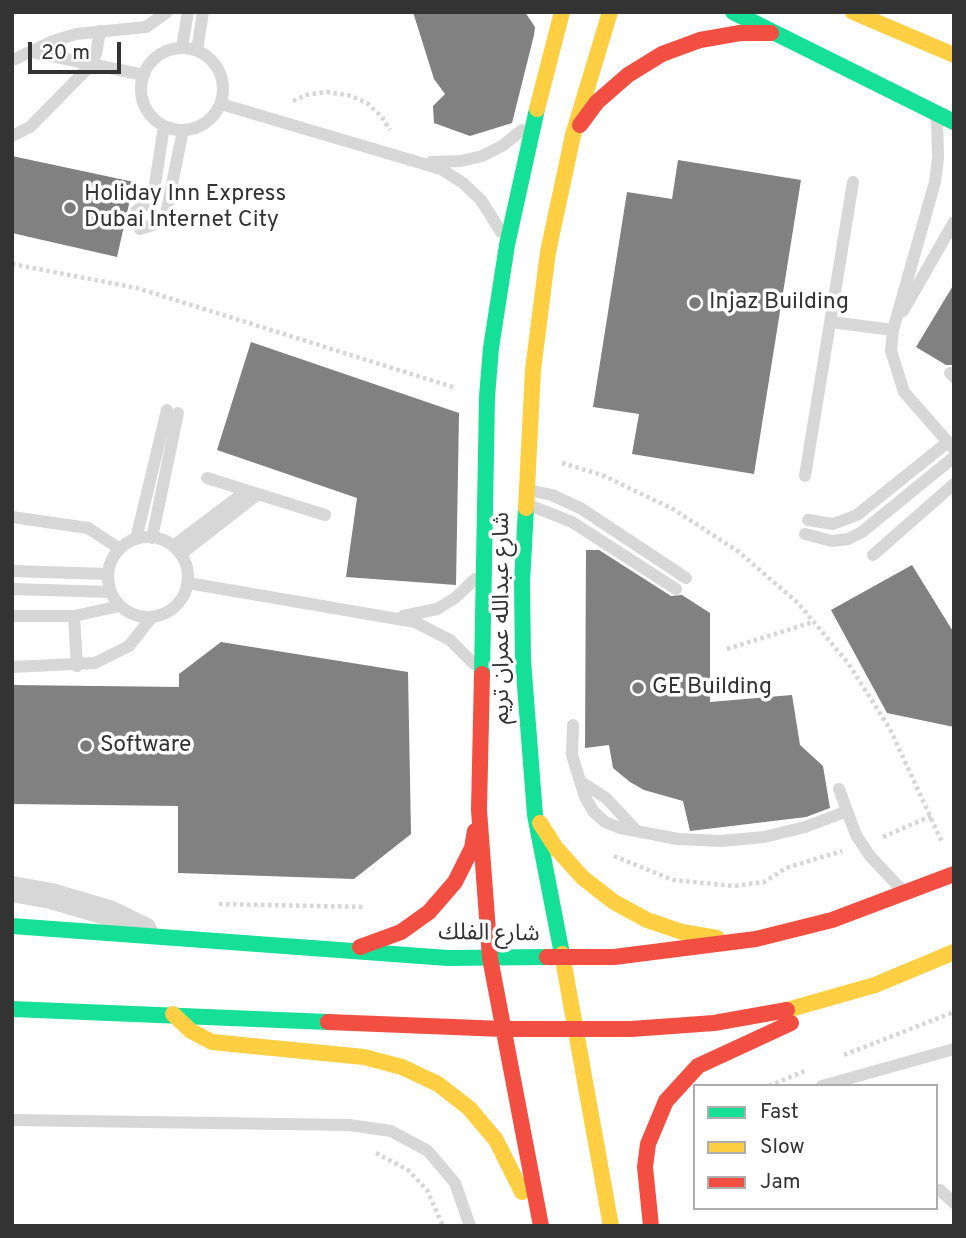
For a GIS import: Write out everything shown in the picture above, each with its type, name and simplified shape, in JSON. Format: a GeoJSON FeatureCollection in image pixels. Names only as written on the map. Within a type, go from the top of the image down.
{"type":"FeatureCollection","features":[{"type":"Feature","properties":{"kind":"main road","name":"شارع عبدالله عمران تريم"},"geometry":{"type":"LineString","coordinates":[[540,1226],[490,958],[479,810],[487,397],[491,348],[507,245],[535,117],[562,12]]}},
{"type":"Feature","properties":{"kind":"main road","name":"شارع عبدالله عمران تريم"},"geometry":{"type":"LineString","coordinates":[[610,12],[573,135],[548,252],[533,370],[525,497],[523,660],[535,815],[564,958],[611,1226]]}},
{"type":"Feature","properties":{"kind":"main road"},"geometry":{"type":"LineString","coordinates":[[733,12],[782,33],[954,122]]}},
{"type":"Feature","properties":{"kind":"main road"},"geometry":{"type":"LineString","coordinates":[[853,12],[954,55]]}},
{"type":"Feature","properties":{"kind":"main road"},"geometry":{"type":"LineString","coordinates":[[891,12],[954,55]]}},
{"type":"Feature","properties":{"kind":"main road"},"geometry":{"type":"LineString","coordinates":[[542,28],[549,58]]}},
{"type":"Feature","properties":{"kind":"main road"},"geometry":{"type":"LineString","coordinates":[[573,135],[597,102],[628,75],[662,54],[700,40],[740,33],[782,33]]}},
{"type":"Feature","properties":{"kind":"main road"},"geometry":{"type":"LineString","coordinates":[[330,951],[367,946],[401,933],[429,912],[456,882],[472,848],[479,810]]}},
{"type":"Feature","properties":{"kind":"main road"},"geometry":{"type":"LineString","coordinates":[[535,815],[556,848],[583,878],[614,902],[647,920],[682,932],[719,939],[756,939]]}},
{"type":"Feature","properties":{"kind":"main road","name":"شارع الفلك"},"geometry":{"type":"LineString","coordinates":[[12,926],[330,951],[490,958],[662,954],[756,939],[832,920],[954,874]]}},
{"type":"Feature","properties":{"kind":"main road"},"geometry":{"type":"LineString","coordinates":[[651,1226],[646,1191],[648,1144],[666,1101],[681,1082],[719,1054],[954,952]]}},
{"type":"Feature","properties":{"kind":"main road"},"geometry":{"type":"LineString","coordinates":[[12,1009],[503,1029],[631,1029],[714,1023],[796,1008],[875,985]]}},
{"type":"Feature","properties":{"kind":"main road"},"geometry":{"type":"LineString","coordinates":[[173,1014],[191,1031],[212,1042],[364,1057],[402,1067],[438,1084],[469,1108],[496,1140],[540,1226]]}},
{"type":"Feature","properties":{"kind":"street"},"geometry":{"type":"LineString","coordinates":[[12,889],[51,896],[109,913],[161,938]]}},
{"type":"Feature","properties":{"kind":"lane"},"geometry":{"type":"LineString","coordinates":[[15,60],[53,41],[145,27],[166,12]]}},
{"type":"Feature","properties":{"kind":"lane"},"geometry":{"type":"LineString","coordinates":[[182,47],[188,12]]}},
{"type":"Feature","properties":{"kind":"lane"},"geometry":{"type":"LineString","coordinates":[[197,50],[203,12]]}},
{"type":"Feature","properties":{"kind":"lane"},"geometry":{"type":"LineString","coordinates":[[12,136],[30,127],[91,65],[100,32]]}},
{"type":"Feature","properties":{"kind":"lane"},"geometry":{"type":"LineString","coordinates":[[182,47],[197,50],[217,66],[224,92],[221,104],[206,123],[183,130],[164,126],[147,110],[141,87],[144,75],[158,55],[182,47]]}},
{"type":"Feature","properties":{"kind":"lane"},"geometry":{"type":"LineString","coordinates":[[32,52],[144,75]]}},
{"type":"Feature","properties":{"kind":"lane"},"geometry":{"type":"LineString","coordinates":[[221,104],[398,154],[441,169],[463,183],[481,200],[507,245]]}},
{"type":"Feature","properties":{"kind":"lane"},"geometry":{"type":"LineString","coordinates":[[808,520],[833,524],[857,515],[951,446],[904,391],[895,372],[891,351],[893,330],[935,182],[939,135],[936,112]]}},
{"type":"Feature","properties":{"kind":"lane"},"geometry":{"type":"LineString","coordinates":[[416,160],[439,163],[482,156],[502,146],[535,117]]}},
{"type":"Feature","properties":{"kind":"lane"},"geometry":{"type":"LineString","coordinates":[[136,211],[148,204],[154,191],[164,126]]}},
{"type":"Feature","properties":{"kind":"lane"},"geometry":{"type":"LineString","coordinates":[[140,229],[155,224],[166,214],[183,130]]}},
{"type":"Feature","properties":{"kind":"lane"},"geometry":{"type":"LineString","coordinates":[[805,476],[853,182]]}},
{"type":"Feature","properties":{"kind":"lane"},"geometry":{"type":"LineString","coordinates":[[893,330],[954,222]]}},
{"type":"Feature","properties":{"kind":"lane"},"geometry":{"type":"LineString","coordinates":[[831,322],[893,330]]}},
{"type":"Feature","properties":{"kind":"lane"},"geometry":{"type":"LineString","coordinates":[[136,539],[172,412],[152,538]]}},
{"type":"Feature","properties":{"kind":"lane"},"geometry":{"type":"LineString","coordinates":[[805,534],[832,541],[848,539],[862,533],[954,457]]}},
{"type":"Feature","properties":{"kind":"lane"},"geometry":{"type":"LineString","coordinates":[[207,478],[325,515]]}},
{"type":"Feature","properties":{"kind":"lane"},"geometry":{"type":"LineString","coordinates":[[873,555],[954,484]]}},
{"type":"Feature","properties":{"kind":"lane"},"geometry":{"type":"LineString","coordinates":[[177,550],[252,492]]}},
{"type":"Feature","properties":{"kind":"lane"},"geometry":{"type":"LineString","coordinates":[[525,497],[567,501],[686,578]]}},
{"type":"Feature","properties":{"kind":"lane"},"geometry":{"type":"LineString","coordinates":[[525,497],[572,522],[676,589]]}},
{"type":"Feature","properties":{"kind":"lane"},"geometry":{"type":"LineString","coordinates":[[12,517],[88,528],[120,549]]}},
{"type":"Feature","properties":{"kind":"lane"},"geometry":{"type":"LineString","coordinates":[[152,538],[177,550],[187,568],[188,583],[182,599],[169,612],[152,617],[135,615],[120,606],[111,592],[108,574],[111,561],[120,549],[136,539],[152,538]]}},
{"type":"Feature","properties":{"kind":"lane"},"geometry":{"type":"LineString","coordinates":[[396,616],[417,615],[437,609],[456,598],[484,568]]}},
{"type":"Feature","properties":{"kind":"lane"},"geometry":{"type":"LineString","coordinates":[[12,571],[108,574]]}},
{"type":"Feature","properties":{"kind":"lane"},"geometry":{"type":"LineString","coordinates":[[188,583],[396,616],[433,629],[450,640],[482,677]]}},
{"type":"Feature","properties":{"kind":"lane"},"geometry":{"type":"LineString","coordinates":[[12,589],[111,592]]}},
{"type":"Feature","properties":{"kind":"lane"},"geometry":{"type":"LineString","coordinates":[[12,617],[74,616],[120,606]]}},
{"type":"Feature","properties":{"kind":"lane"},"geometry":{"type":"LineString","coordinates":[[74,616],[77,666]]}},
{"type":"Feature","properties":{"kind":"lane"},"geometry":{"type":"LineString","coordinates":[[12,667],[77,666],[95,663],[121,651],[142,633],[152,617]]}},
{"type":"Feature","properties":{"kind":"lane"},"geometry":{"type":"LineString","coordinates":[[573,725],[572,755],[582,782],[606,798],[636,830],[678,839],[731,840],[805,827],[845,812]]}},
{"type":"Feature","properties":{"kind":"lane"},"geometry":{"type":"LineString","coordinates":[[839,789],[845,812],[863,845],[886,876],[906,894]]}},
{"type":"Feature","properties":{"kind":"lane"},"geometry":{"type":"LineString","coordinates":[[829,1084],[954,1049]]}},
{"type":"Feature","properties":{"kind":"lane"},"geometry":{"type":"LineString","coordinates":[[12,1120],[349,1125],[391,1131],[428,1151],[455,1183],[470,1226]]}},
{"type":"Feature","properties":{"kind":"lane"},"geometry":{"type":"LineString","coordinates":[[940,1189],[954,1203]]}},
{"type":"Feature","properties":{"kind":"path"},"geometry":{"type":"LineString","coordinates":[[272,118],[288,104],[306,95],[327,92],[348,95],[367,103],[382,117],[398,154]]}},
{"type":"Feature","properties":{"kind":"path"},"geometry":{"type":"LineString","coordinates":[[12,264],[136,288],[487,397]]}},
{"type":"Feature","properties":{"kind":"path"},"geometry":{"type":"LineString","coordinates":[[528,452],[602,475],[673,509],[738,552],[797,603],[848,663],[890,729],[948,854]]}},
{"type":"Feature","properties":{"kind":"path"},"geometry":{"type":"LineString","coordinates":[[727,649],[813,622]]}},
{"type":"Feature","properties":{"kind":"path"},"geometry":{"type":"LineString","coordinates":[[609,852],[635,867],[673,880],[734,886],[764,882],[786,868],[863,845],[931,816]]}},
{"type":"Feature","properties":{"kind":"path"},"geometry":{"type":"LineString","coordinates":[[210,904],[372,907]]}},
{"type":"Feature","properties":{"kind":"path"},"geometry":{"type":"LineString","coordinates":[[839,1057],[954,1012]]}},
{"type":"Feature","properties":{"kind":"path"},"geometry":{"type":"LineString","coordinates":[[774,1084],[816,1066]]}},
{"type":"Feature","properties":{"kind":"path"},"geometry":{"type":"LineString","coordinates":[[371,1152],[408,1170],[427,1189],[443,1226]]}},
{"type":"Feature","properties":{"kind":"building"},"geometry":{"type":"Polygon","coordinates":[[[413,12],[525,12],[535,27],[512,123],[470,136],[434,123],[433,106],[445,94],[434,79],[413,12]]]}},
{"type":"Feature","properties":{"kind":"building","name":"Holiday Inn Express Dubai Internet City"},"geometry":{"type":"Polygon","coordinates":[[[12,156],[134,182],[117,257],[12,233],[12,156]]]}},
{"type":"Feature","properties":{"kind":"building","name":"Injaz Building"},"geometry":{"type":"Polygon","coordinates":[[[678,160],[801,180],[754,474],[632,454],[639,414],[593,407],[627,192],[672,199],[678,160]]]}},
{"type":"Feature","properties":{"kind":"building"},"geometry":{"type":"Polygon","coordinates":[[[954,284],[954,365],[946,365],[916,347],[954,284]]]}},
{"type":"Feature","properties":{"kind":"building"},"geometry":{"type":"Polygon","coordinates":[[[251,342],[459,413],[456,585],[346,577],[357,498],[217,450],[251,342]]]}},
{"type":"Feature","properties":{"kind":"building","name":"GE Building"},"geometry":{"type":"Polygon","coordinates":[[[586,550],[599,550],[671,596],[682,595],[710,613],[710,702],[792,695],[800,745],[823,766],[830,808],[806,817],[690,831],[683,801],[644,790],[630,782],[613,768],[609,745],[585,748],[586,550]]]}},
{"type":"Feature","properties":{"kind":"building"},"geometry":{"type":"Polygon","coordinates":[[[912,565],[954,633],[954,727],[887,713],[831,610],[912,565]]]}},
{"type":"Feature","properties":{"kind":"building"},"geometry":{"type":"Polygon","coordinates":[[[221,642],[408,672],[411,834],[354,879],[178,873],[178,806],[12,804],[12,685],[179,687],[179,674],[221,642]]]}},
{"type":"Feature","properties":{"kind":"traffic: fast"},"geometry":{"type":"LineString","coordinates":[[733,12],[954,122]]}},
{"type":"Feature","properties":{"kind":"traffic: fast"},"geometry":{"type":"LineString","coordinates":[[482,674],[487,397],[491,348],[507,245],[537,109]]}},
{"type":"Feature","properties":{"kind":"traffic: fast"},"geometry":{"type":"LineString","coordinates":[[526,508],[522,582],[523,660],[535,815],[562,954]]}},
{"type":"Feature","properties":{"kind":"traffic: fast"},"geometry":{"type":"LineString","coordinates":[[12,926],[448,958],[547,957]]}},
{"type":"Feature","properties":{"kind":"traffic: fast"},"geometry":{"type":"LineString","coordinates":[[12,1009],[328,1022]]}},
{"type":"Feature","properties":{"kind":"traffic: slow"},"geometry":{"type":"LineString","coordinates":[[537,109],[562,12]]}},
{"type":"Feature","properties":{"kind":"traffic: slow"},"geometry":{"type":"LineString","coordinates":[[526,508],[533,370],[548,252],[573,135],[610,12]]}},
{"type":"Feature","properties":{"kind":"traffic: slow"},"geometry":{"type":"LineString","coordinates":[[853,12],[954,55]]}},
{"type":"Feature","properties":{"kind":"traffic: slow"},"geometry":{"type":"LineString","coordinates":[[540,823],[556,848],[583,878],[614,902],[647,920],[682,932],[717,938]]}},
{"type":"Feature","properties":{"kind":"traffic: slow"},"geometry":{"type":"LineString","coordinates":[[787,1010],[875,985],[954,952]]}},
{"type":"Feature","properties":{"kind":"traffic: slow"},"geometry":{"type":"LineString","coordinates":[[562,954],[611,1226]]}},
{"type":"Feature","properties":{"kind":"traffic: slow"},"geometry":{"type":"LineString","coordinates":[[173,1014],[191,1031],[212,1042],[364,1057],[402,1067],[438,1084],[469,1108],[496,1140],[522,1192]]}},
{"type":"Feature","properties":{"kind":"traffic: jam"},"geometry":{"type":"LineString","coordinates":[[580,125],[597,102],[628,75],[662,54],[700,40],[740,33],[771,33]]}},
{"type":"Feature","properties":{"kind":"traffic: jam"},"geometry":{"type":"LineString","coordinates":[[482,674],[479,810],[490,958],[541,1226]]}},
{"type":"Feature","properties":{"kind":"traffic: jam"},"geometry":{"type":"LineString","coordinates":[[360,947],[401,932],[429,912],[455,882],[472,848],[475,831]]}},
{"type":"Feature","properties":{"kind":"traffic: jam"},"geometry":{"type":"LineString","coordinates":[[547,957],[614,957],[756,939],[832,920],[954,874]]}},
{"type":"Feature","properties":{"kind":"traffic: jam"},"geometry":{"type":"LineString","coordinates":[[328,1022],[503,1029],[631,1029],[714,1023],[787,1010]]}},
{"type":"Feature","properties":{"kind":"traffic: jam"},"geometry":{"type":"LineString","coordinates":[[651,1226],[645,1167],[648,1144],[666,1101],[698,1066],[791,1023]]}},
{"type":"Feature","properties":{"kind":"place","name":"Holiday Inn Express Dubai Internet City"},"geometry":{"type":"Point","coordinates":[70,208]}},
{"type":"Feature","properties":{"kind":"place","name":"Injaz Building"},"geometry":{"type":"Point","coordinates":[695,303]}},
{"type":"Feature","properties":{"kind":"place","name":"GE Building"},"geometry":{"type":"Point","coordinates":[638,688]}},
{"type":"Feature","properties":{"kind":"place","name":"Software"},"geometry":{"type":"Point","coordinates":[86,746]}}]}
